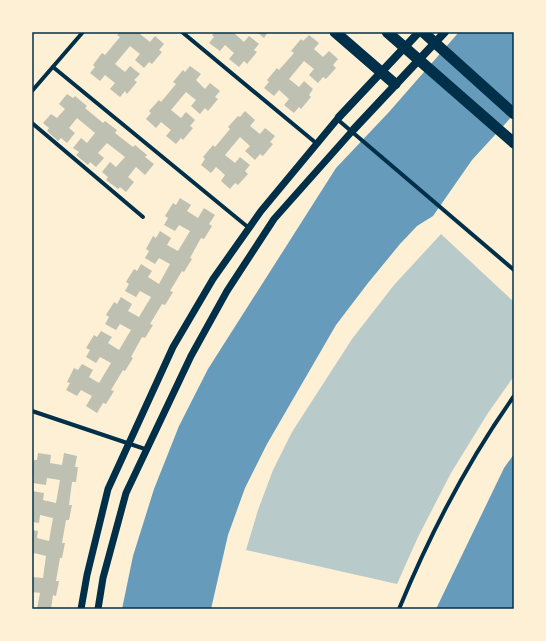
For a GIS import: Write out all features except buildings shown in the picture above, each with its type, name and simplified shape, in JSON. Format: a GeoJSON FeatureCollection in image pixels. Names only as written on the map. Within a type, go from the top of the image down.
{"type":"FeatureCollection","features":[{"type":"Feature","properties":{"kind":"highway"},"geometry":{"type":"LineString","coordinates":[[335,32],[395,84]]}},
{"type":"Feature","properties":{"kind":"highway"},"geometry":{"type":"LineString","coordinates":[[387,32],[514,143]]}},
{"type":"Feature","properties":{"kind":"highway"},"geometry":{"type":"LineString","coordinates":[[423,32],[514,114]]}},
{"type":"Feature","properties":{"kind":"main road"},"geometry":{"type":"LineString","coordinates":[[338,118],[419,32]]}},
{"type":"Feature","properties":{"kind":"main road"},"geometry":{"type":"LineString","coordinates":[[352,130],[445,32]]}},
{"type":"Feature","properties":{"kind":"street"},"geometry":{"type":"LineString","coordinates":[[32,91],[83,32]]}},
{"type":"Feature","properties":{"kind":"street"},"geometry":{"type":"LineString","coordinates":[[182,32],[316,144]]}},
{"type":"Feature","properties":{"kind":"street"},"geometry":{"type":"LineString","coordinates":[[52,67],[249,228]]}},
{"type":"Feature","properties":{"kind":"street"},"geometry":{"type":"LineString","coordinates":[[81,609],[87,575],[108,489],[173,347],[213,280],[249,228],[338,118],[360,139],[514,270]]}},
{"type":"Feature","properties":{"kind":"street"},"geometry":{"type":"LineString","coordinates":[[32,123],[143,217]]}},
{"type":"Feature","properties":{"kind":"street"},"geometry":{"type":"LineString","coordinates":[[98,609],[103,578],[126,492],[145,449],[191,356],[227,291],[274,219],[352,130]]}},
{"type":"Feature","properties":{"kind":"street"},"geometry":{"type":"LineString","coordinates":[[399,609],[428,542],[461,478],[478,448],[514,396]]}},
{"type":"Feature","properties":{"kind":"street"},"geometry":{"type":"LineString","coordinates":[[32,411],[145,449]]}},
{"type":"Feature","properties":{"kind":"shaded area"},"geometry":{"type":"Polygon","coordinates":[[[441,234],[514,302],[514,376],[488,413],[451,473],[418,537],[397,584],[246,550],[258,510],[273,470],[292,432],[352,339],[394,285],[441,234]]]}},
{"type":"Feature","properties":{"kind":"water"},"geometry":{"type":"Polygon","coordinates":[[[459,32],[514,32],[514,114],[472,160],[433,216],[417,226],[400,244],[336,325],[267,444],[245,488],[228,535],[211,609],[122,609],[133,556],[154,489],[179,426],[208,369],[336,168],[389,112],[459,32]]]}},
{"type":"Feature","properties":{"kind":"water"},"geometry":{"type":"Polygon","coordinates":[[[514,454],[514,609],[436,609],[504,468],[514,454]]]}}]}
